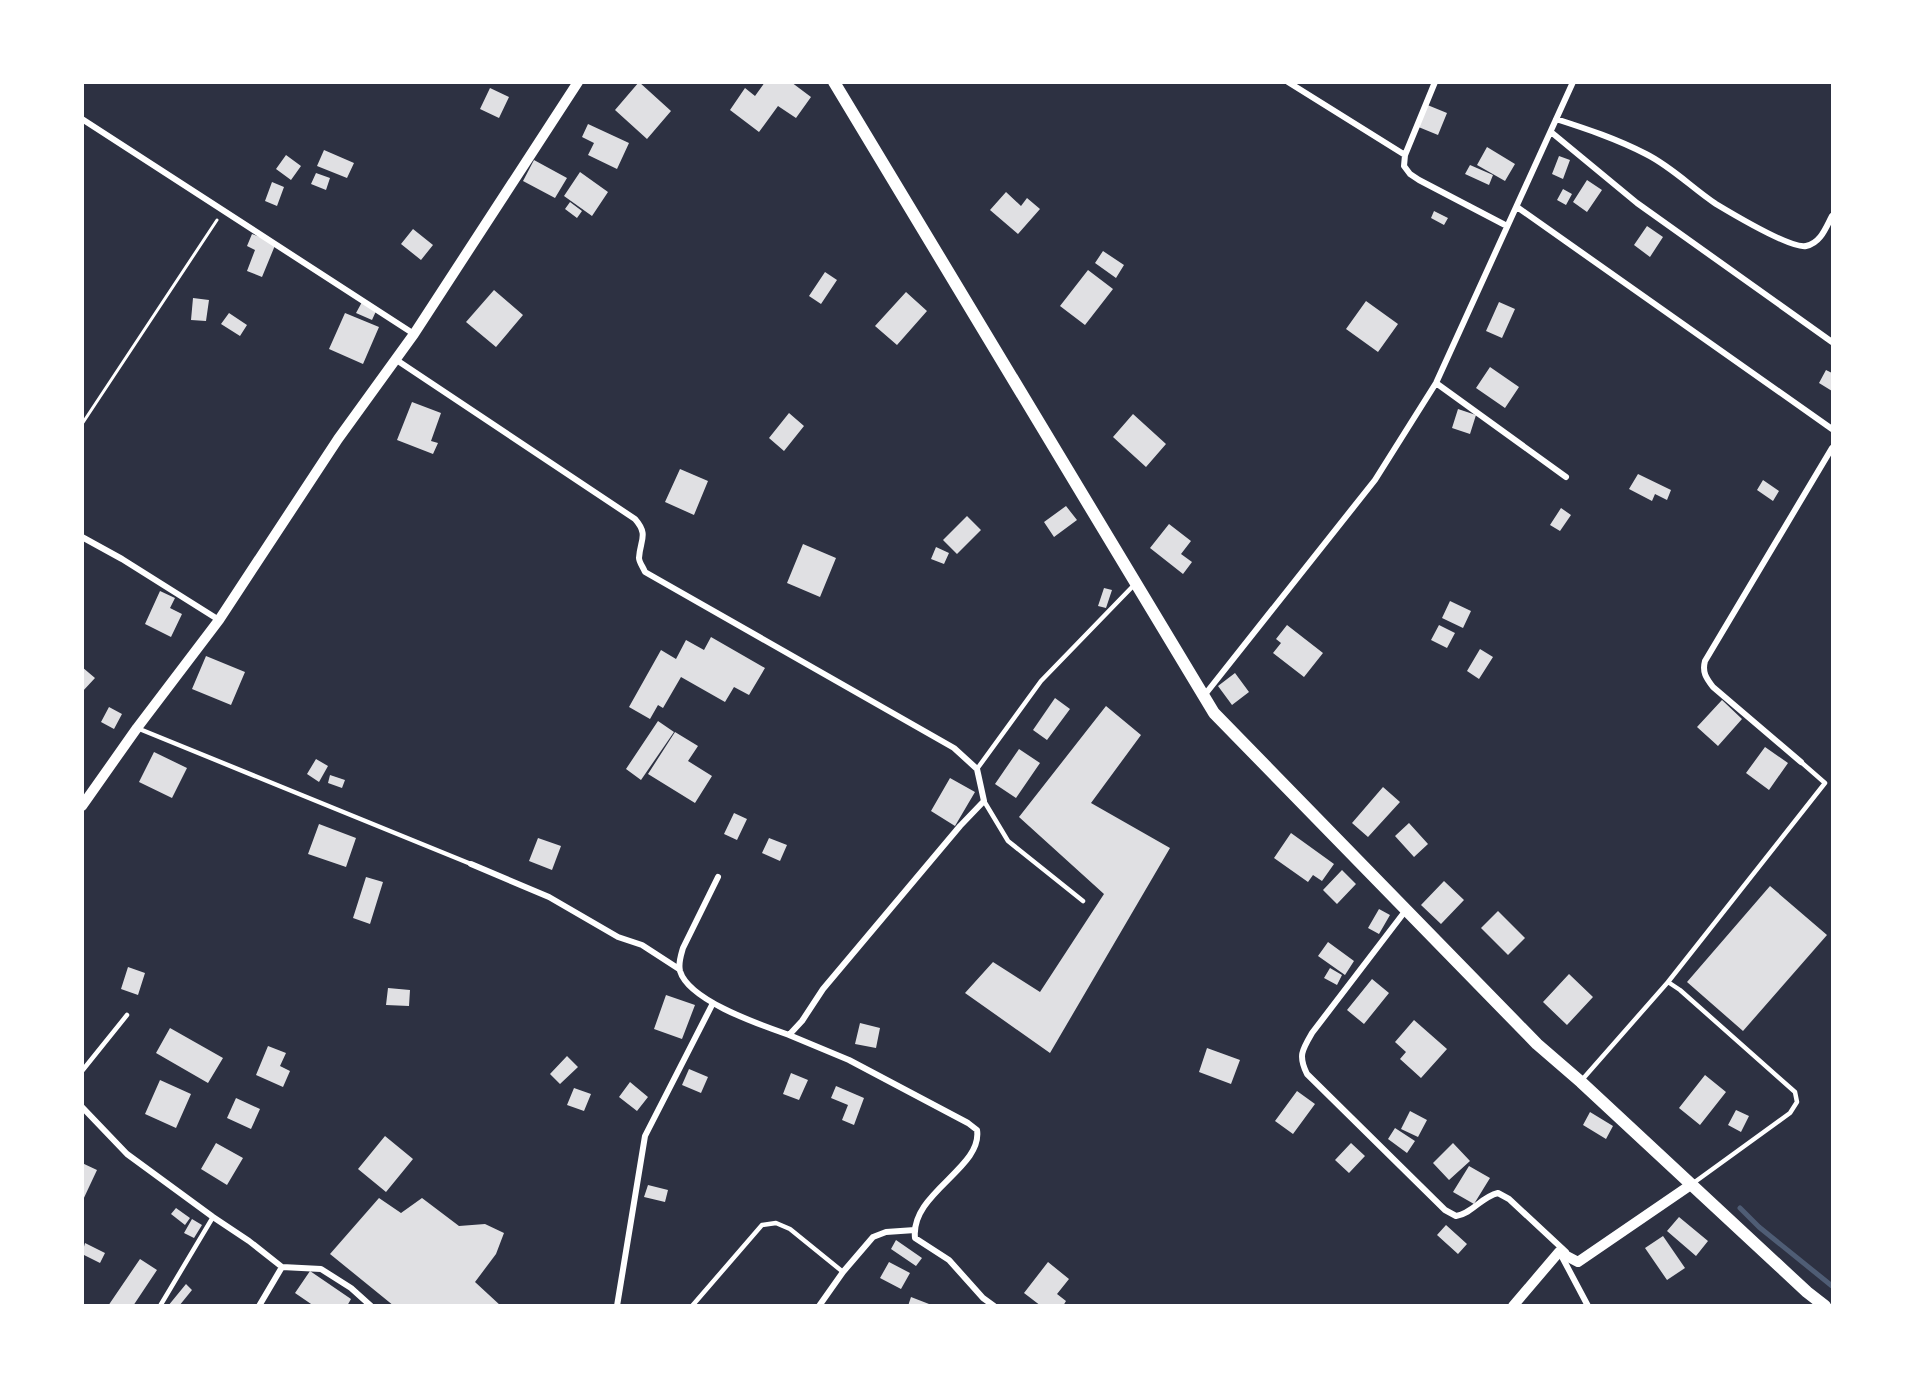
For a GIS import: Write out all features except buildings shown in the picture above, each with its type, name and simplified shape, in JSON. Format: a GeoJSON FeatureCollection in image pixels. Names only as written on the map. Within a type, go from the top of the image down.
{"type":"FeatureCollection","features":[{"type":"Feature","properties":{"kind":"main road"},"geometry":{"type":"LineString","coordinates":[[834,82],[1214,713],[1537,1044],[1807,1292],[1825,1305]]}},
{"type":"Feature","properties":{"kind":"street"},"geometry":{"type":"LineString","coordinates":[[82,806],[137,728],[219,620],[338,439],[414,334],[578,82]]}},
{"type":"Feature","properties":{"kind":"street"},"geometry":{"type":"LineString","coordinates":[[1288,82],[1405,155]]}},
{"type":"Feature","properties":{"kind":"street"},"geometry":{"type":"LineString","coordinates":[[1435,82],[1405,155],[1404,166],[1410,174],[1507,226]]}},
{"type":"Feature","properties":{"kind":"street"},"geometry":{"type":"LineString","coordinates":[[1203,697],[1375,480],[1436,383],[1573,82]]}},
{"type":"Feature","properties":{"kind":"street"},"geometry":{"type":"LineString","coordinates":[[82,119],[414,334]]}},
{"type":"Feature","properties":{"kind":"street"},"geometry":{"type":"LineString","coordinates":[[1556,119],[1596,131],[1647,154],[1676,172],[1716,204],[1785,242],[1806,246],[1818,240],[1833,216]]}},
{"type":"Feature","properties":{"kind":"street"},"geometry":{"type":"LineString","coordinates":[[1551,132],[1637,203],[1833,342]]}},
{"type":"Feature","properties":{"kind":"street"},"geometry":{"type":"LineString","coordinates":[[1516,207],[1833,429]]}},
{"type":"Feature","properties":{"kind":"street"},"geometry":{"type":"LineString","coordinates":[[395,359],[635,519],[642,527],[639,559],[645,572],[954,748],[977,769],[984,801],[960,826],[838,970],[789,1035]]}},
{"type":"Feature","properties":{"kind":"street"},"geometry":{"type":"LineString","coordinates":[[1436,383],[1566,477]]}},
{"type":"Feature","properties":{"kind":"street"},"geometry":{"type":"LineString","coordinates":[[1801,762],[1713,687],[1703,668],[1705,661],[1833,448]]}},
{"type":"Feature","properties":{"kind":"street"},"geometry":{"type":"LineString","coordinates":[[82,537],[122,558],[219,620]]}},
{"type":"Feature","properties":{"kind":"street"},"geometry":{"type":"LineString","coordinates":[[471,864],[549,897],[618,937],[642,945],[679,969],[694,990],[714,1003],[754,1023],[849,1060],[968,1123],[977,1130],[978,1138],[973,1151],[920,1211],[915,1238],[949,1260],[983,1298],[994,1305]]}},
{"type":"Feature","properties":{"kind":"street"},"geometry":{"type":"LineString","coordinates":[[679,969],[683,948],[718,877]]}},
{"type":"Feature","properties":{"kind":"street"},"geometry":{"type":"LineString","coordinates":[[1406,910],[1312,1033],[1303,1048],[1301,1061],[1307,1074],[1445,1210],[1456,1216],[1467,1214],[1489,1196],[1498,1193],[1509,1199],[1578,1262]]}},
{"type":"Feature","properties":{"kind":"street"},"geometry":{"type":"LineString","coordinates":[[617,1305],[645,1136],[714,1003]]}},
{"type":"Feature","properties":{"kind":"street"},"geometry":{"type":"LineString","coordinates":[[82,1107],[127,1154],[282,1267],[321,1269],[351,1288],[371,1305]]}},
{"type":"Feature","properties":{"kind":"street"},"geometry":{"type":"LineString","coordinates":[[1578,1262],[1692,1184]]}},
{"type":"Feature","properties":{"kind":"street"},"geometry":{"type":"LineString","coordinates":[[819,1305],[873,1237],[886,1232],[915,1230]]}},
{"type":"Feature","properties":{"kind":"street"},"geometry":{"type":"LineString","coordinates":[[1559,1252],[1578,1262]]}},
{"type":"Feature","properties":{"kind":"street"},"geometry":{"type":"LineString","coordinates":[[1513,1305],[1559,1252]]}},
{"type":"Feature","properties":{"kind":"street"},"geometry":{"type":"LineString","coordinates":[[1559,1252],[1588,1305]]}},
{"type":"Feature","properties":{"kind":"street"},"geometry":{"type":"LineString","coordinates":[[259,1305],[282,1267]]}},
{"type":"Feature","properties":{"kind":"lane"},"geometry":{"type":"LineString","coordinates":[[977,769],[1041,681],[1137,583]]}},
{"type":"Feature","properties":{"kind":"lane"},"geometry":{"type":"LineString","coordinates":[[137,728],[471,864]]}},
{"type":"Feature","properties":{"kind":"lane"},"geometry":{"type":"LineString","coordinates":[[1581,1082],[1668,982],[1825,783],[1801,762]]}},
{"type":"Feature","properties":{"kind":"lane"},"geometry":{"type":"LineString","coordinates":[[984,801],[1008,841],[1083,901]]}},
{"type":"Feature","properties":{"kind":"lane"},"geometry":{"type":"LineString","coordinates":[[1668,982],[1680,990],[1795,1092],[1797,1102],[1790,1113],[1692,1184]]}},
{"type":"Feature","properties":{"kind":"lane"},"geometry":{"type":"LineString","coordinates":[[82,1071],[127,1015]]}},
{"type":"Feature","properties":{"kind":"lane"},"geometry":{"type":"LineString","coordinates":[[160,1305],[213,1217]]}},
{"type":"Feature","properties":{"kind":"lane"},"geometry":{"type":"LineString","coordinates":[[692,1305],[762,1225],[776,1223],[790,1229],[843,1272]]}},
{"type":"Feature","properties":{"kind":"path"},"geometry":{"type":"LineString","coordinates":[[82,424],[224,211]]}},
{"type":"Feature","properties":{"kind":"waterway"},"geometry":{"type":"LineString","coordinates":[[1740,1208],[1759,1227],[1832,1286]]}}]}
